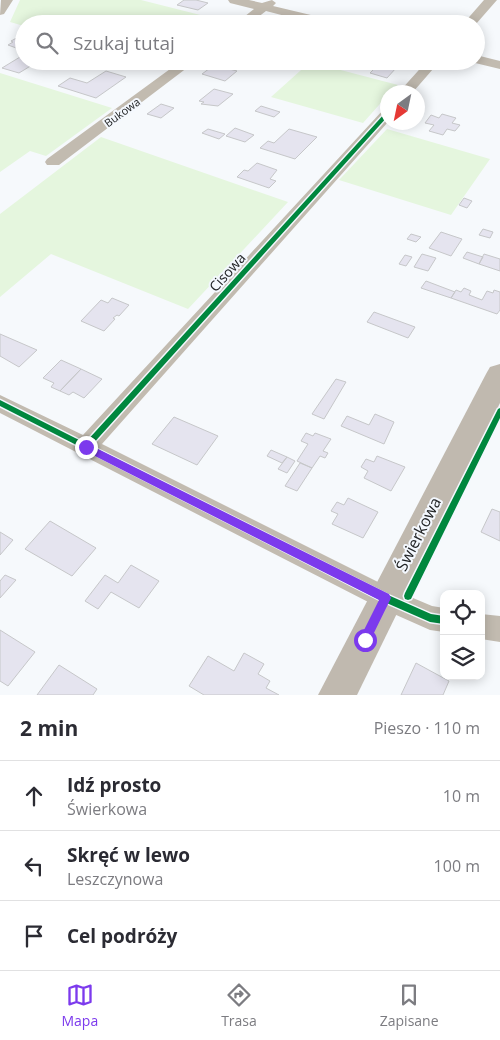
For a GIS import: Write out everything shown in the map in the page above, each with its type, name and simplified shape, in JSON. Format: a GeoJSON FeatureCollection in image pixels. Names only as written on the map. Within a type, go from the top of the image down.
{"type":"FeatureCollection","features":[{"type":"Feature","properties":{"kind":"street"},"geometry":{"type":"LineString","coordinates":[[0,11],[7,0]]}},
{"type":"Feature","properties":{"kind":"street"},"geometry":{"type":"LineString","coordinates":[[234,0],[269,4],[304,15]]}},
{"type":"Feature","properties":{"kind":"street"},"geometry":{"type":"LineString","coordinates":[[477,15],[491,0]]}},
{"type":"Feature","properties":{"kind":"street"},"geometry":{"type":"LineString","coordinates":[[254,15],[269,4]]}},
{"type":"Feature","properties":{"kind":"street"},"geometry":{"type":"LineString","coordinates":[[485,61],[500,65]]}},
{"type":"Feature","properties":{"kind":"street","name":"Bukowa"},"geometry":{"type":"LineString","coordinates":[[53,162],[178,70]]}},
{"type":"Feature","properties":{"kind":"street"},"geometry":{"type":"LineString","coordinates":[[412,85],[426,70]]}},
{"type":"Feature","properties":{"kind":"street","name":"Cisowa"},"geometry":{"type":"LineString","coordinates":[[86,447],[380,122]]}},
{"type":"Feature","properties":{"kind":"street","name":"Świerkowa"},"geometry":{"type":"LineString","coordinates":[[337,695],[500,374]]}},
{"type":"Feature","properties":{"kind":"street"},"geometry":{"type":"LineString","coordinates":[[0,403],[386,598],[430,618],[440,619]]}},
{"type":"Feature","properties":{"kind":"street"},"geometry":{"type":"LineString","coordinates":[[485,627],[500,629]]}},
{"type":"Feature","properties":{"kind":"green space"},"geometry":{"type":"Polygon","coordinates":[[[20,0],[141,0],[200,15],[15,15],[15,23],[10,22],[20,0]]]}},
{"type":"Feature","properties":{"kind":"green space"},"geometry":{"type":"Polygon","coordinates":[[[301,70],[341,70],[398,85],[380,85],[380,104],[363,123],[271,97],[301,70]]]}},
{"type":"Feature","properties":{"kind":"green space"},"geometry":{"type":"Polygon","coordinates":[[[0,73],[112,108],[46,156],[30,151],[0,172],[0,73]]]}},
{"type":"Feature","properties":{"kind":"green space"},"geometry":{"type":"Polygon","coordinates":[[[386,130],[490,159],[451,215],[339,180],[386,130]]]}},
{"type":"Feature","properties":{"kind":"green space"},"geometry":{"type":"Polygon","coordinates":[[[101,137],[288,202],[188,309],[51,254],[0,297],[0,214],[101,137]]]}},
{"type":"Feature","properties":{"kind":"building"},"geometry":{"type":"Polygon","coordinates":[[[184,0],[208,3],[198,10],[177,5],[184,0]]]}},
{"type":"Feature","properties":{"kind":"building"},"geometry":{"type":"Polygon","coordinates":[[[15,39],[15,48],[8,45],[13,42],[11,41],[15,39]]]}},
{"type":"Feature","properties":{"kind":"building"},"geometry":{"type":"Polygon","coordinates":[[[15,60],[15,70],[24,70],[19,73],[2,68],[15,60]]]}},
{"type":"Feature","properties":{"kind":"building"},"geometry":{"type":"Polygon","coordinates":[[[207,70],[237,71],[225,81],[202,74],[207,70]]]}},
{"type":"Feature","properties":{"kind":"building"},"geometry":{"type":"Polygon","coordinates":[[[373,70],[394,70],[387,78],[370,73],[373,70]]]}},
{"type":"Feature","properties":{"kind":"building"},"geometry":{"type":"Polygon","coordinates":[[[106,71],[126,77],[96,98],[58,86],[70,78],[87,83],[106,71]]]}},
{"type":"Feature","properties":{"kind":"building"},"geometry":{"type":"Polygon","coordinates":[[[214,89],[233,94],[218,106],[201,104],[204,102],[199,101],[214,89]]]}},
{"type":"Feature","properties":{"kind":"building"},"geometry":{"type":"Polygon","coordinates":[[[161,104],[174,108],[161,118],[147,114],[161,104]]]}},
{"type":"Feature","properties":{"kind":"building"},"geometry":{"type":"Polygon","coordinates":[[[261,106],[280,112],[274,117],[255,111],[261,106]]]}},
{"type":"Feature","properties":{"kind":"building"},"geometry":{"type":"Polygon","coordinates":[[[442,114],[456,118],[452,123],[460,125],[455,131],[447,129],[443,135],[429,131],[434,125],[425,123],[431,115],[439,118],[442,114]]]}},
{"type":"Feature","properties":{"kind":"building"},"geometry":{"type":"Polygon","coordinates":[[[235,128],[254,135],[245,142],[226,136],[235,128]]]}},
{"type":"Feature","properties":{"kind":"building"},"geometry":{"type":"Polygon","coordinates":[[[208,129],[225,134],[219,139],[202,133],[208,129]]]}},
{"type":"Feature","properties":{"kind":"building"},"geometry":{"type":"Polygon","coordinates":[[[289,129],[317,137],[295,159],[260,148],[268,141],[274,143],[289,129]]]}},
{"type":"Feature","properties":{"kind":"building"},"geometry":{"type":"Polygon","coordinates":[[[257,163],[277,170],[270,179],[276,181],[269,188],[237,177],[244,170],[248,171],[257,163]]]}},
{"type":"Feature","properties":{"kind":"building"},"geometry":{"type":"Polygon","coordinates":[[[464,198],[472,201],[467,208],[459,205],[464,198]]]}},
{"type":"Feature","properties":{"kind":"building"},"geometry":{"type":"Polygon","coordinates":[[[483,229],[493,232],[490,238],[479,235],[483,229]]]}},
{"type":"Feature","properties":{"kind":"building"},"geometry":{"type":"Polygon","coordinates":[[[441,232],[462,239],[451,256],[429,248],[441,232]]]}},
{"type":"Feature","properties":{"kind":"building"},"geometry":{"type":"Polygon","coordinates":[[[411,234],[421,237],[416,242],[407,239],[411,234]]]}},
{"type":"Feature","properties":{"kind":"building"},"geometry":{"type":"Polygon","coordinates":[[[467,252],[483,257],[479,264],[463,258],[467,252]]]}},
{"type":"Feature","properties":{"kind":"building"},"geometry":{"type":"Polygon","coordinates":[[[422,254],[436,258],[428,271],[414,267],[422,254]]]}},
{"type":"Feature","properties":{"kind":"building"},"geometry":{"type":"Polygon","coordinates":[[[484,254],[500,259],[500,271],[479,264],[484,254]]]}},
{"type":"Feature","properties":{"kind":"building"},"geometry":{"type":"Polygon","coordinates":[[[405,255],[412,257],[406,266],[399,264],[405,255]]]}},
{"type":"Feature","properties":{"kind":"building"},"geometry":{"type":"Polygon","coordinates":[[[426,281],[455,292],[451,298],[421,288],[426,281]]]}},
{"type":"Feature","properties":{"kind":"building"},"geometry":{"type":"Polygon","coordinates":[[[464,288],[471,291],[469,295],[482,300],[487,291],[493,293],[494,290],[500,292],[500,310],[497,314],[451,298],[456,290],[461,292],[464,288]]]}},
{"type":"Feature","properties":{"kind":"building"},"geometry":{"type":"Polygon","coordinates":[[[112,298],[129,305],[119,316],[117,315],[113,318],[115,319],[104,331],[81,321],[101,300],[108,303],[112,298]]]}},
{"type":"Feature","properties":{"kind":"building"},"geometry":{"type":"Polygon","coordinates":[[[374,312],[415,327],[408,338],[367,322],[374,312]]]}},
{"type":"Feature","properties":{"kind":"building"},"geometry":{"type":"Polygon","coordinates":[[[0,334],[37,350],[19,367],[0,356],[0,334]]]}},
{"type":"Feature","properties":{"kind":"building"},"geometry":{"type":"Polygon","coordinates":[[[61,360],[81,369],[60,391],[51,387],[54,383],[43,378],[61,360]]]}},
{"type":"Feature","properties":{"kind":"building"},"geometry":{"type":"Polygon","coordinates":[[[81,369],[102,379],[84,398],[73,392],[69,395],[60,391],[81,369]]]}},
{"type":"Feature","properties":{"kind":"building"},"geometry":{"type":"Polygon","coordinates":[[[336,379],[346,382],[324,419],[312,414],[336,379]]]}},
{"type":"Feature","properties":{"kind":"building"},"geometry":{"type":"Polygon","coordinates":[[[375,414],[394,422],[384,444],[341,426],[347,416],[369,425],[375,414]]]}},
{"type":"Feature","properties":{"kind":"building"},"geometry":{"type":"Polygon","coordinates":[[[174,417],[218,436],[197,465],[152,444],[174,417]]]}},
{"type":"Feature","properties":{"kind":"building"},"geometry":{"type":"Polygon","coordinates":[[[306,433],[313,436],[315,433],[331,439],[323,451],[328,453],[325,458],[320,456],[312,468],[297,461],[308,444],[301,441],[306,433]]]}},
{"type":"Feature","properties":{"kind":"building"},"geometry":{"type":"Polygon","coordinates":[[[271,450],[287,457],[282,463],[267,456],[271,450]]]}},
{"type":"Feature","properties":{"kind":"building"},"geometry":{"type":"Polygon","coordinates":[[[377,456],[405,467],[391,491],[364,478],[368,471],[361,467],[366,459],[374,462],[377,456]]]}},
{"type":"Feature","properties":{"kind":"building"},"geometry":{"type":"Polygon","coordinates":[[[287,457],[295,461],[287,473],[278,469],[287,457]]]}},
{"type":"Feature","properties":{"kind":"building"},"geometry":{"type":"Polygon","coordinates":[[[300,463],[312,468],[297,491],[285,486],[300,463]]]}},
{"type":"Feature","properties":{"kind":"building"},"geometry":{"type":"Polygon","coordinates":[[[348,498],[378,512],[363,538],[332,524],[338,514],[331,511],[337,502],[344,505],[348,498]]]}},
{"type":"Feature","properties":{"kind":"building"},"geometry":{"type":"Polygon","coordinates":[[[492,509],[500,512],[500,541],[481,532],[492,509]]]}},
{"type":"Feature","properties":{"kind":"building"},"geometry":{"type":"Polygon","coordinates":[[[50,521],[96,548],[72,576],[25,549],[50,521]]]}},
{"type":"Feature","properties":{"kind":"building"},"geometry":{"type":"Polygon","coordinates":[[[0,532],[13,540],[0,555],[0,532]]]}},
{"type":"Feature","properties":{"kind":"building"},"geometry":{"type":"Polygon","coordinates":[[[131,565],[159,581],[139,608],[111,592],[98,609],[85,601],[105,575],[118,583],[131,565]]]}},
{"type":"Feature","properties":{"kind":"building"},"geometry":{"type":"Polygon","coordinates":[[[5,575],[16,580],[0,598],[0,581],[5,575]]]}},
{"type":"Feature","properties":{"kind":"building"},"geometry":{"type":"Polygon","coordinates":[[[0,630],[35,652],[8,686],[0,681],[0,630]]]}},
{"type":"Feature","properties":{"kind":"building"},"geometry":{"type":"Polygon","coordinates":[[[244,653],[264,664],[258,674],[270,681],[266,688],[279,695],[204,695],[189,686],[208,656],[234,671],[244,653]]]}},
{"type":"Feature","properties":{"kind":"building"},"geometry":{"type":"Polygon","coordinates":[[[416,663],[440,676],[440,680],[449,681],[443,695],[401,695],[416,663]]]}},
{"type":"Feature","properties":{"kind":"building"},"geometry":{"type":"Polygon","coordinates":[[[59,665],[97,689],[93,695],[37,695],[59,665]]]}},
{"type":"Feature","properties":{"kind":"cycle path"},"geometry":{"type":"LineString","coordinates":[[86,447],[380,122]]}},
{"type":"Feature","properties":{"kind":"cycle path"},"geometry":{"type":"LineString","coordinates":[[0,403],[385,598],[430,618],[440,619]]}},
{"type":"Feature","properties":{"kind":"cycle path"},"geometry":{"type":"LineString","coordinates":[[408,596],[500,411]]}},
{"type":"Feature","properties":{"kind":"route"},"geometry":{"type":"LineString","coordinates":[[86,447],[386,598],[365,640]]}}]}
